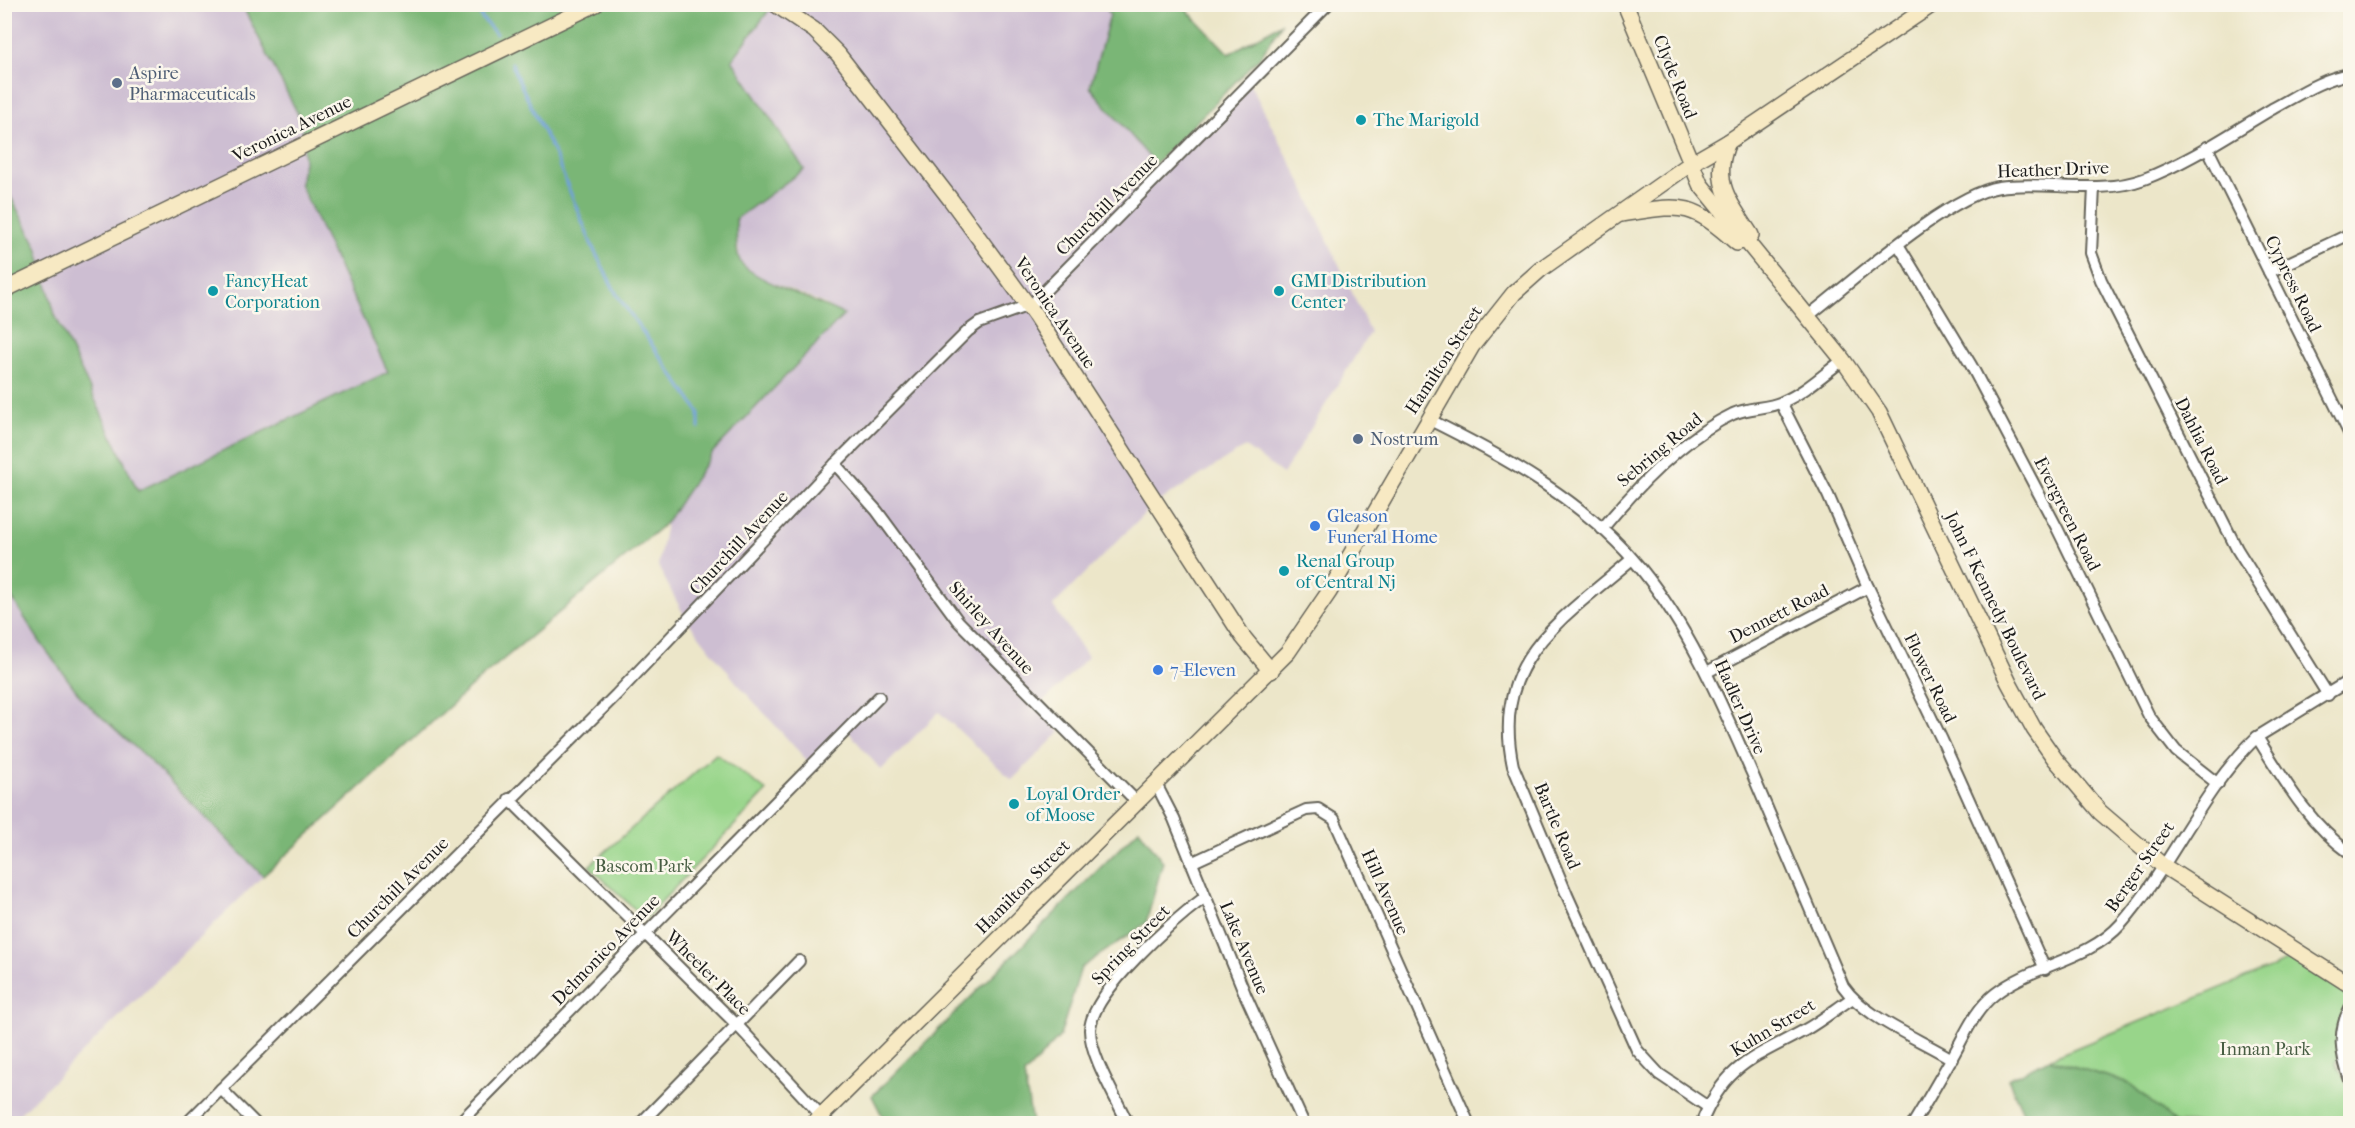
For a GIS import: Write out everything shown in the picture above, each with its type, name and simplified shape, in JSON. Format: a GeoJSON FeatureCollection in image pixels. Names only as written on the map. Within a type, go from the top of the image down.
{"type":"FeatureCollection","features":[{"type":"Feature","properties":{"kind":"street","name":"Veronica Avenue"},"geometry":{"type":"LineString","coordinates":[[4,290],[596,4]]}},
{"type":"Feature","properties":{"kind":"street","name":"Veronica Avenue"},"geometry":{"type":"LineString","coordinates":[[775,4],[814,30],[838,54],[1028,306],[1243,637],[1271,671]]}},
{"type":"Feature","properties":{"kind":"street","name":"Churchill Avenue"},"geometry":{"type":"LineString","coordinates":[[186,1124],[509,799],[624,687],[835,464],[968,331],[979,323],[1028,306],[1328,4]]}},
{"type":"Feature","properties":{"kind":"street","name":"Clyde Road"},"geometry":{"type":"LineString","coordinates":[[1625,4],[1690,164]]}},
{"type":"Feature","properties":{"kind":"street","name":"Hamilton Street"},"geometry":{"type":"LineString","coordinates":[[821,1121],[1288,652],[1329,592],[1472,346],[1514,293],[1541,268],[1690,164],[1728,142],[1933,4]]}},
{"type":"Feature","properties":{"kind":"street","name":"Heather Drive"},"geometry":{"type":"LineString","coordinates":[[1808,316],[1899,246],[1969,197],[1986,190],[2046,185],[2094,187],[2145,179],[2207,147],[2310,87],[2350,74]]}},
{"type":"Feature","properties":{"kind":"street"},"geometry":{"type":"LineString","coordinates":[[1728,142],[1721,164],[1723,189],[1776,276]]}},
{"type":"Feature","properties":{"kind":"street","name":"Cypress Road"},"geometry":{"type":"LineString","coordinates":[[2207,147],[2350,435]]}},
{"type":"Feature","properties":{"kind":"street","name":"John F Kennedy Boulevard"},"geometry":{"type":"LineString","coordinates":[[1690,164],[1712,202],[1776,276],[1843,360],[1879,412],[1900,450],[1940,541],[2034,729],[2075,785],[2100,812],[2162,865],[2350,985]]}},
{"type":"Feature","properties":{"kind":"street","name":"Dahlia Road"},"geometry":{"type":"LineString","coordinates":[[2094,187],[2091,253],[2101,280],[2237,549],[2328,695]]}},
{"type":"Feature","properties":{"kind":"street"},"geometry":{"type":"LineString","coordinates":[[1618,214],[1670,206],[1690,209],[1710,220],[1776,276]]}},
{"type":"Feature","properties":{"kind":"street"},"geometry":{"type":"LineString","coordinates":[[2269,272],[2350,234]]}},
{"type":"Feature","properties":{"kind":"street","name":"Evergreen Road"},"geometry":{"type":"LineString","coordinates":[[1899,246],[1971,364],[2057,528],[2149,716],[2176,751],[2218,784]]}},
{"type":"Feature","properties":{"kind":"street","name":"Sebring Road"},"geometry":{"type":"LineString","coordinates":[[1602,529],[1645,481],[1719,422],[1740,412],[1781,403],[1843,360]]}},
{"type":"Feature","properties":{"kind":"street","name":"Flower Road"},"geometry":{"type":"LineString","coordinates":[[1781,403],[1828,495],[1868,587],[1942,740],[2045,969]]}},
{"type":"Feature","properties":{"kind":"street","name":"Hadler Drive"},"geometry":{"type":"LineString","coordinates":[[1428,419],[1528,474],[1602,529],[1632,559],[1665,603],[1707,672],[1843,986],[1851,999]]}},
{"type":"Feature","properties":{"kind":"street","name":"Shirley Avenue"},"geometry":{"type":"LineString","coordinates":[[835,464],[877,512],[958,621],[1137,802]]}},
{"type":"Feature","properties":{"kind":"street","name":"Bartle Road"},"geometry":{"type":"LineString","coordinates":[[1632,559],[1541,638],[1528,656],[1516,682],[1510,705],[1508,730],[1510,748],[1514,766],[1567,895],[1637,1050],[1659,1074],[1708,1107]]}},
{"type":"Feature","properties":{"kind":"street","name":"Dennett Road"},"geometry":{"type":"LineString","coordinates":[[1707,672],[1868,587]]}},
{"type":"Feature","properties":{"kind":"street","name":"Berger Street"},"geometry":{"type":"LineString","coordinates":[[1913,1124],[1984,1004],[2011,983],[2092,947],[2108,936],[2131,911],[2218,784],[2257,737],[2350,680]]}},
{"type":"Feature","properties":{"kind":"street","name":"Delmonico Avenue"},"geometry":{"type":"LineString","coordinates":[[458,1124],[879,697]]}},
{"type":"Feature","properties":{"kind":"street"},"geometry":{"type":"LineString","coordinates":[[2257,737],[2310,817],[2332,840],[2350,853]]}},
{"type":"Feature","properties":{"kind":"street","name":"Lake Avenue"},"geometry":{"type":"LineString","coordinates":[[1156,784],[1245,994],[1304,1124]]}},
{"type":"Feature","properties":{"kind":"street","name":"Wheeler Place"},"geometry":{"type":"LineString","coordinates":[[509,799],[737,1024],[821,1121]]}},
{"type":"Feature","properties":{"kind":"street","name":"Hill Avenue"},"geometry":{"type":"LineString","coordinates":[[1191,862],[1306,810],[1318,809],[1334,819],[1469,1124]]}},
{"type":"Feature","properties":{"kind":"street","name":"Spring Street"},"geometry":{"type":"LineString","coordinates":[[1128,1124],[1095,1051],[1090,1032],[1093,1014],[1103,996],[1128,967],[1205,897]]}},
{"type":"Feature","properties":{"kind":"street"},"geometry":{"type":"LineString","coordinates":[[640,1124],[799,961]]}},
{"type":"Feature","properties":{"kind":"street"},"geometry":{"type":"LineString","coordinates":[[1851,999],[1952,1059]]}},
{"type":"Feature","properties":{"kind":"street","name":"Kuhn Street"},"geometry":{"type":"LineString","coordinates":[[1701,1124],[1708,1107],[1724,1081],[1750,1058],[1805,1029],[1851,999]]}},
{"type":"Feature","properties":{"kind":"street"},"geometry":{"type":"LineString","coordinates":[[2350,1008],[2341,1035],[2341,1050],[2350,1080]]}},
{"type":"Feature","properties":{"kind":"street"},"geometry":{"type":"LineString","coordinates":[[221,1089],[256,1124]]}},
{"type":"Feature","properties":{"kind":"shaded area"},"geometry":{"type":"Polygon","coordinates":[[[18,4],[242,5],[302,122],[304,162],[300,184],[388,372],[138,491],[39,282],[37,247],[5,184],[4,12],[18,4]]]}},
{"type":"Feature","properties":{"kind":"shaded area"},"geometry":{"type":"Polygon","coordinates":[[[773,5],[1105,5],[1111,15],[1090,87],[1162,171],[1249,82],[1302,184],[1370,332],[1283,474],[1245,447],[1152,506],[1053,606],[1088,657],[1037,708],[1060,732],[1012,780],[939,712],[881,770],[846,729],[812,766],[736,682],[686,619],[658,566],[666,523],[713,452],[843,316],[825,304],[752,274],[740,261],[735,219],[804,169],[732,60],[773,5]]]}},
{"type":"Feature","properties":{"kind":"shaded area"},"geometry":{"type":"Polygon","coordinates":[[[4,587],[40,642],[84,701],[149,760],[263,876],[9,1124],[4,1123],[4,587]]]}},
{"type":"Feature","properties":{"kind":"green space"},"geometry":{"type":"Polygon","coordinates":[[[242,5],[773,5],[732,60],[804,169],[736,219],[738,257],[746,268],[771,283],[844,315],[713,452],[666,523],[474,684],[263,876],[149,760],[84,701],[40,642],[5,587],[4,184],[37,247],[55,315],[138,491],[388,372],[300,184],[304,162],[302,122],[242,5]]]}},
{"type":"Feature","properties":{"kind":"green space"},"geometry":{"type":"Polygon","coordinates":[[[1105,5],[1182,5],[1229,54],[1282,23],[1260,57],[1155,164],[1090,87],[1110,15],[1105,5]]]}},
{"type":"Feature","properties":{"kind":"green space","name":"Bascom Park"},"geometry":{"type":"Polygon","coordinates":[[[716,754],[767,791],[645,919],[589,866],[716,754]]]}},
{"type":"Feature","properties":{"kind":"green space"},"geometry":{"type":"Polygon","coordinates":[[[1139,829],[1163,862],[1146,923],[1081,968],[1060,1036],[1024,1075],[1032,1123],[886,1123],[872,1096],[1139,829]]]}},
{"type":"Feature","properties":{"kind":"green space","name":"Inman Park"},"geometry":{"type":"Polygon","coordinates":[[[2303,954],[2350,983],[2350,1013],[2336,1063],[2350,1090],[2350,1123],[2175,1123],[2129,1083],[2049,1059],[2303,954]]]}},
{"type":"Feature","properties":{"kind":"green space"},"geometry":{"type":"Polygon","coordinates":[[[2049,1059],[2129,1083],[2175,1123],[2028,1123],[2008,1079],[2049,1059]]]}},
{"type":"Feature","properties":{"kind":"waterway"},"geometry":{"type":"LineString","coordinates":[[481,4],[481,17],[496,34]]}},
{"type":"Feature","properties":{"kind":"waterway"},"geometry":{"type":"LineString","coordinates":[[512,63],[555,155],[593,248],[617,295],[699,412],[699,428]]}},
{"type":"Feature","properties":{"kind":"place","name":"Aspire Pharmaceuticals"},"geometry":{"type":"Point","coordinates":[117,83]}},
{"type":"Feature","properties":{"kind":"place","name":"The Marigold"},"geometry":{"type":"Point","coordinates":[1361,120]}},
{"type":"Feature","properties":{"kind":"place","name":"FancyHeat Corporation"},"geometry":{"type":"Point","coordinates":[213,291]}},
{"type":"Feature","properties":{"kind":"place","name":"GMI Distribution Center"},"geometry":{"type":"Point","coordinates":[1279,291]}},
{"type":"Feature","properties":{"kind":"place","name":"Nostrum"},"geometry":{"type":"Point","coordinates":[1358,439]}},
{"type":"Feature","properties":{"kind":"place","name":"Gleason Funeral Home"},"geometry":{"type":"Point","coordinates":[1315,526]}},
{"type":"Feature","properties":{"kind":"place","name":"Renal Group of Central Nj"},"geometry":{"type":"Point","coordinates":[1284,571]}},
{"type":"Feature","properties":{"kind":"place","name":"7-Eleven"},"geometry":{"type":"Point","coordinates":[1158,670]}},
{"type":"Feature","properties":{"kind":"place","name":"Loyal Order of Moose"},"geometry":{"type":"Point","coordinates":[1014,804]}}]}
